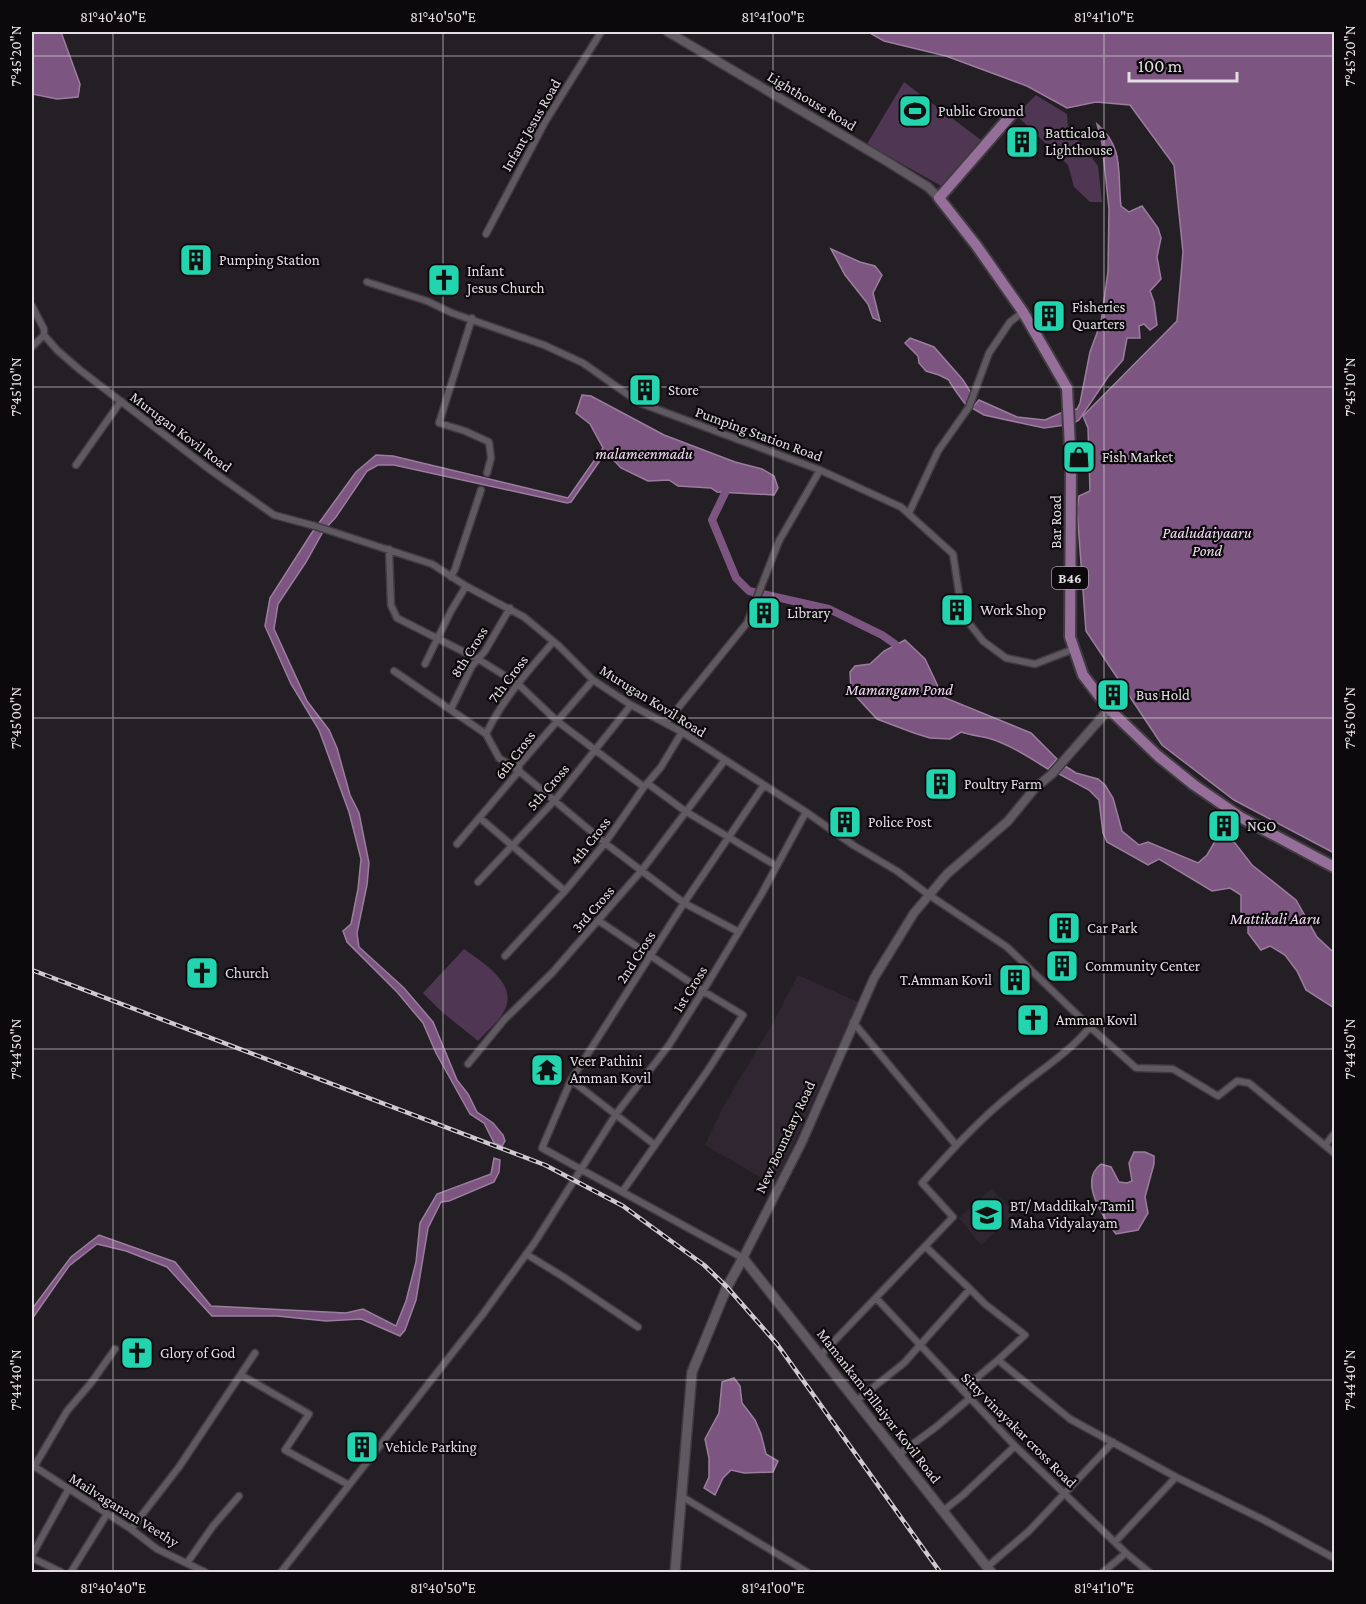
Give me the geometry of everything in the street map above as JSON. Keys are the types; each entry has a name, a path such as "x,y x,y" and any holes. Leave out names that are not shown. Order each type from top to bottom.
{"main road":[{"path":"939,198 1012,114"},
{"name":"Bar Road","path":"939,198 976,245 1023,312 1067,388 1071,468 1070,637 1083,675 1109,709 1158,756 1194,785 1242,818 1335,867"},
{"name":"Mamankam Pillaiyar Kovil Road","path":"743,1258 989,1570"},
{"name":"New Boundary Road","path":"675,1572 692,1372 727,1287 743,1258"}],"street":[{"name":"Infant Jesus Road","path":"486,234 545,122 601,32"},
{"name":"Lighthouse Road","path":"668,32 888,162 928,187 939,198"},
{"name":"Pumping Station Road","path":"366,282 428,301 544,345 583,363 640,403 820,470 901,507 953,554 961,607 969,623 983,641 1006,658 1035,664 1074,649"},
{"path":"32,306 44,329 44,336 32,347"},
{"path":"909,513 938,451 973,400 989,353 1010,322 1023,312"},
{"path":"472,318 439,423 489,442 491,458 487,473"},
{"name":"Murugan Kovil Road","path":"44,336 57,350 121,401 209,469 274,515 316,526 432,564 466,586 524,617 594,680 631,705 682,732 806,812 1007,947 1136,1068 1173,1070 1218,1096 1237,1081 1249,1083 1326,1144"},
{"path":"76,465 121,401"},
{"path":"666,723 747,623 778,541 820,470"},
{"path":"451,577 481,490"},
{"path":"389,549 391,605 397,618 478,659 518,684 557,721 645,785 728,838 776,865"},
{"path":"425,663 466,586"},
{"name":"8th Cross","path":"451,709 472,666 485,651 510,608"},
{"name":"7th Cross","path":"486,734 518,684 554,642"},
{"path":"394,671 486,734 499,758 519,771 605,843 684,903 739,932"},
{"name":"6th Cross","path":"457,844 519,771 519,765 594,680"},
{"name":"5th Cross","path":"478,882 555,800 631,705"},
{"name":"New Boundary Road","path":"743,1258 802,1142 874,978 914,913 947,874 1008,821 1035,788 1052,774 1109,709"},
{"name":"4th Cross","path":"505,956 565,891 605,843 660,767 682,732"},
{"name":"3rd Cross","path":"468,1064 504,1020 552,973 599,921 642,870 725,760"},
{"name":"2nd Cross","path":"581,1171 542,1148 571,1080 684,903 764,785"},
{"name":"1st Cross","path":"281,1572 483,1314 526,1254 616,1114 669,1045 761,895 806,812"},
{"path":"480,818 565,891"},
{"path":"599,921 703,991 743,1014 708,1070 622,1192"},
{"path":"853,1022 956,1145"},
{"path":"820,1356 953,1217 922,1183 956,1145 1009,1095 1077,1042 1090,1027"},
{"path":"571,1080 655,1145"},
{"path":"1335,1134 1326,1144 1335,1153"},
{"path":"581,1171 743,1258"},
{"path":"926,1247 985,1304 1025,1335 962,1390"},
{"path":"526,1254 638,1327"},
{"path":"856,1401 904,1363 970,1289"},
{"name":"Sitty vinayakar cross Road","path":"876,1298 1015,1446 1126,1553 1149,1572"},
{"path":"33,1466 67,1411 91,1383 115,1349"},
{"path":"130,1529 179,1467 255,1353"},
{"path":"998,1360 1070,1419 1176,1477 1335,1558"},
{"path":"241,1375 309,1413 285,1450 349,1485"},
{"path":"898,1455 936,1427 969,1398"},
{"path":"989,1570 1113,1442"},
{"path":"943,1511 1015,1446"},
{"name":"Mailvaganam Veethy","path":"33,1466 157,1548 205,1572"},
{"path":"1115,1542 1176,1477"},
{"path":"61,1572 32,1556 68,1490"},
{"path":"187,1563 213,1526 239,1496"},
{"path":"681,1496 807,1572"},
{"path":"71,1572 107,1514"},
{"path":"1102,1572 1126,1553"}],"shaded area":[{"name":"Public Ground","path":"904,82 981,140 943,187 867,144"},
{"path":"1036,95 1067,114 1068,126 1098,166 1102,202 1090,202 1074,187 1068,165 1016,115"},
{"path":"464,949 497,976 504,984 507,993 507,1003 503,1013 478,1041 442,1012 423,993"},
{"path":"798,975 858,1002 775,1186 705,1145 723,1107 773,1023"},
{"name":"BT/ Maddikaly Tamil Maha Vidyalayam","path":"991,1189 1015,1213 981,1245 959,1218"}],"water":[{"path":"32,32 61,32 80,84 78,97 57,99 32,94"},
{"name":"Paaludaiyaaru Pond","path":"868,32 1334,32 1334,853 1234,800 1162,745 1086,631 1077,509 1079,496 1090,491 1088,428 1083,416 1177,321 1183,252 1174,165 1130,105 1096,102 1067,108 1027,86 946,56 884,41"},
{"path":"1097,124 1106,133 1116,152 1121,206 1129,212 1142,206 1158,228 1161,238 1157,257 1161,279 1150,291 1157,325 1150,330 1144,324 1139,326 1140,338 1127,338 1123,360 1108,377 1079,420 1072,424 1044,428 984,415 972,408 979,400 1017,417 1045,420 1077,409 1080,403 1090,352 1101,322 1108,271 1109,209 1102,143"},
{"path":"831,249 875,266 882,275 873,293 880,321 873,318 868,304 845,275"},
{"path":"910,338 934,347 963,380 971,393 971,399 966,405 949,380 926,371 919,363 918,356 905,343"},
{"name":"malameenmadu","path":"582,395 591,396 664,435 735,462 762,469 774,476 778,488 774,495 717,492 711,488 678,486 669,480 648,481 621,468 606,452 571,502 567,503 394,465 378,465 367,471 336,517 324,530 278,604 274,629 307,701 329,730 337,748 350,795 359,813 369,863 357,933 359,947 404,988 433,1022 457,1080 468,1094 477,1112 493,1123 503,1135 505,1141 502,1146 494,1143 484,1123 470,1114 436,1053 423,1023 397,992 347,942 343,931 351,924 361,859 349,812 319,730 291,684 265,626 270,598 311,534 356,472 376,455 393,456 568,498 603,448 590,424 576,413"},
{"name":"Mamangam Pond","path":"905,640 925,659 943,697 1031,733 1057,759 1048,769 988,738 961,732 950,739 930,738 877,719 851,691 850,672 855,666 870,664 884,651"},
{"name":"Mattikali Aaru","path":"1065,766 1076,773 1098,779 1105,785 1113,798 1122,831 1139,845 1148,842 1198,863 1207,855 1217,838 1224,838 1235,843 1252,865 1296,900 1317,937 1334,951 1334,1008 1306,990 1297,971 1285,955 1270,946 1261,950 1248,933 1248,921 1241,912 1241,895 1230,888 1212,891 1159,859 1148,865 1107,842 1103,833 1099,800 1089,790 1059,774"},
{"path":"1134,1152 1145,1152 1154,1156 1145,1197 1148,1213 1138,1230 1116,1234 1099,1209 1092,1189 1092,1180 1101,1164 1111,1167 1119,1182 1132,1181 1129,1163"},
{"path":"494,1158 500,1160 499,1172 494,1182 449,1201 441,1202 428,1228 416,1300 405,1330 400,1336 361,1319 326,1321 277,1316 212,1316 167,1267 126,1251 97,1244 69,1266 32,1319 32,1309 71,1257 99,1235 175,1262 211,1306 346,1313 363,1309 396,1326 406,1301 416,1262 420,1223 437,1194 491,1174"},
{"path":"734,1378 740,1386 742,1403 755,1420 761,1434 766,1454 778,1461 773,1472 744,1473 731,1470 723,1478 715,1495 704,1488 709,1477 709,1458 705,1439 719,1413 722,1382"}],"waterway":[{"path":"725,493 712,520 736,578 749,591 829,609 882,635 895,644"}],"railway":[{"path":"32,970 545,1165 623,1206 704,1265 727,1287 777,1344 940,1572"}],"place":[{"name":"Public Ground","path":"915,111"},
{"name":"Batticaloa Lighthouse","path":"1022,142"},
{"name":"Pumping Station","path":"196,260"},
{"name":"Infant Jesus Church","path":"444,280"},
{"name":"Fisheries Quarters","path":"1049,316"},
{"name":"Store","path":"645,390"},
{"name":"Fish Market","path":"1079,457"},
{"name":"Work Shop","path":"957,610"},
{"name":"Library","path":"764,613"},
{"name":"Bus Hold","path":"1113,695"},
{"name":"Poultry Farm","path":"941,784"},
{"name":"Police Post","path":"845,822"},
{"name":"NGO","path":"1224,826"},
{"name":"Car Park","path":"1064,928"},
{"name":"Community Center","path":"1062,966"},
{"name":"Church","path":"202,973"},
{"name":"T.Amman Kovil","path":"1015,980"},
{"name":"Amman Kovil","path":"1033,1020"},
{"name":"Veer Pathini Amman Kovil","path":"547,1070"},
{"name":"BT/ Maddikaly Tamil Maha Vidyalayam","path":"987,1215"},
{"name":"Glory of God","path":"137,1353"},
{"name":"Vehicle Parking","path":"362,1447"}]}
